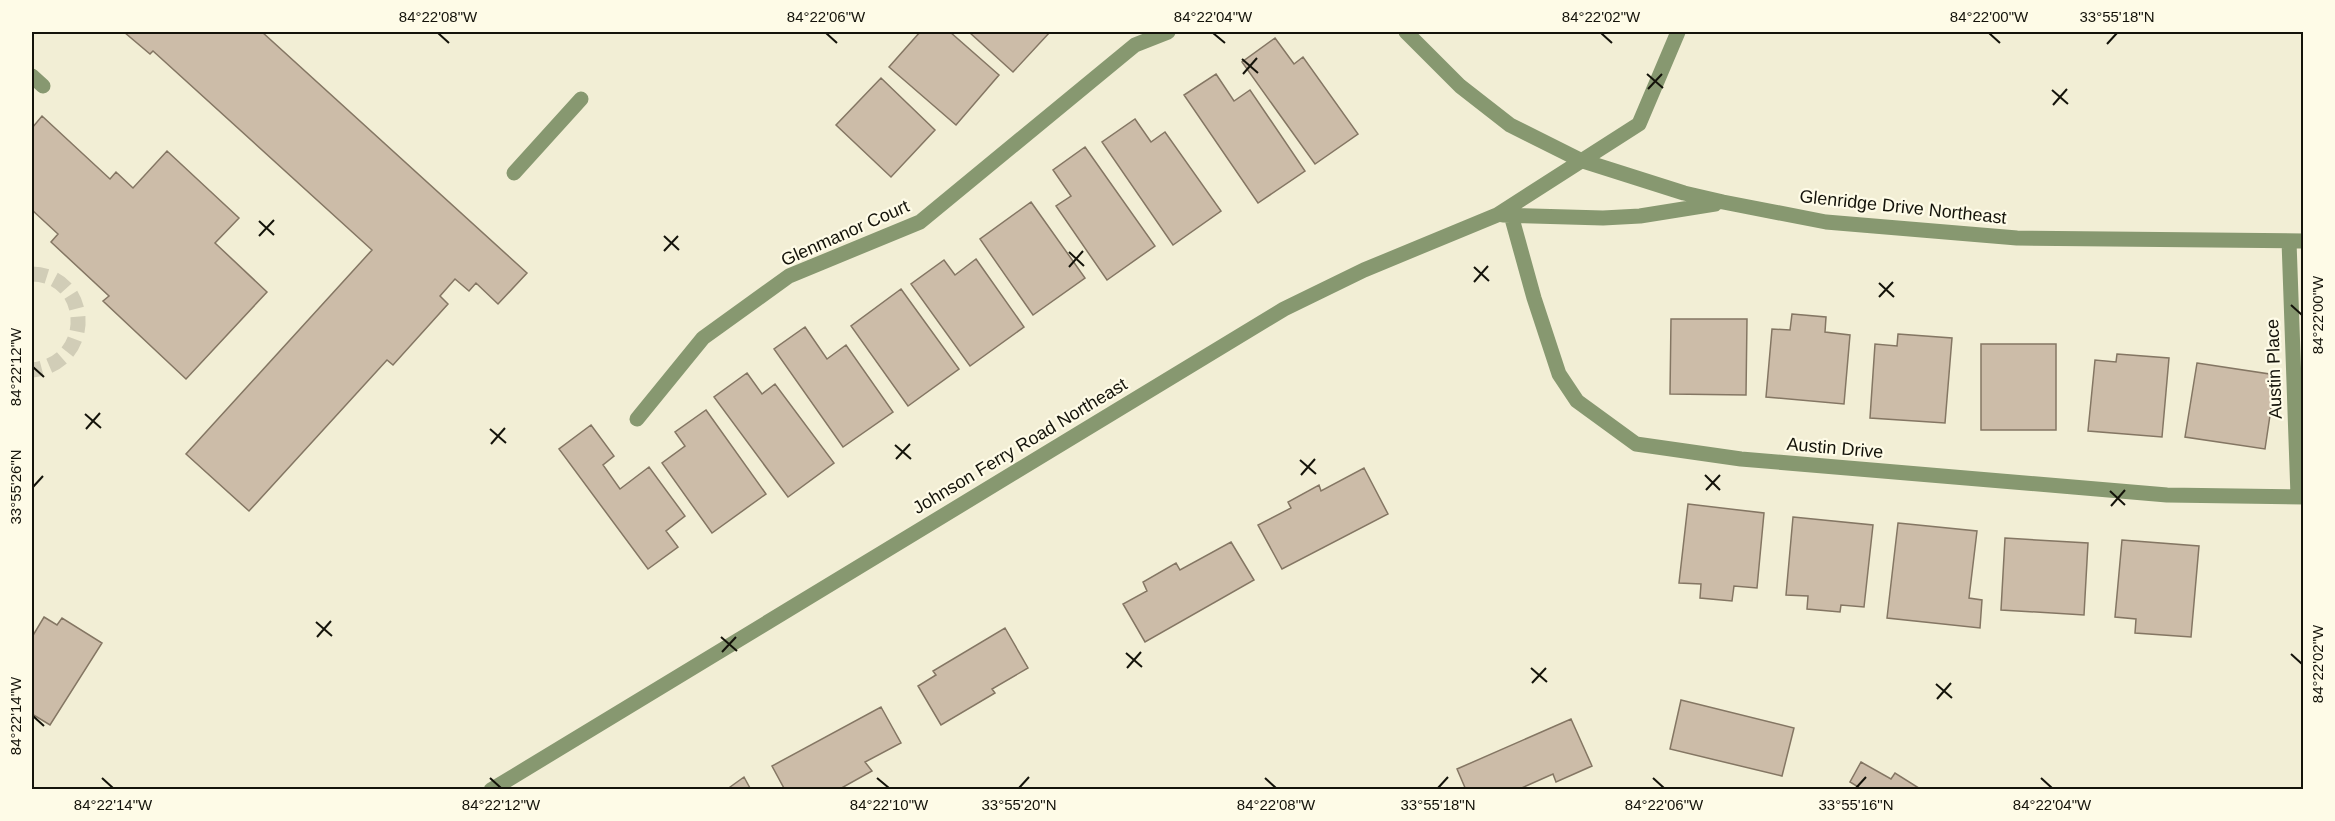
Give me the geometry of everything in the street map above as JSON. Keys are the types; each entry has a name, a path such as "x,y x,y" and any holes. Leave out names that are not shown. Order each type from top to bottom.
{"street":[{"name":"Glenmanor Court","path":"637,419 703,338 789,276 920,222 1135,45 1168,32"},
{"name":"Glenridge Drive Northeast","path":"1406,32 1460,86 1510,125 1580,160 1684,193 1826,222 2017,238 2296,241"},
{"name":"Johnson Ferry Road Northeast","path":"491,789 1284,309 1364,270 1504,215 1580,160 1639,124 1678,32"},
{"path":"514,173 581,99"},
{"path":"1504,215 1603,218 1640,216 1723,202"},
{"name":"Austin Drive","path":"1504,215 1559,374 1576,402 1636,444 1741,459 2155,494 2301,496"},
{"name":"Austin Place","path":"2296,241 2301,496"}],"building":[{"path":"124,32 262,32 527,273 498,304 476,283 469,291 455,279 440,296 448,304 393,365 387,360 249,511 186,454 372,250 153,51 150,54"},
{"path":"920,32 950,32 999,75 956,125 889,67"},
{"path":"969,32 1050,32 1013,72"},
{"path":"1275,38 1294,64 1303,57 1358,134 1315,164 1242,62"},
{"path":"1216,74 1234,101 1250,90 1305,171 1258,203 1184,95"},
{"path":"881,78 935,130 891,177 836,125"},
{"path":"42,116 110,179 116,172 133,188 167,151 239,218 215,243 267,292 186,379 103,301 109,296 51,242 58,234 32,210 32,128"},
{"path":"1135,119 1151,142 1165,132 1221,211 1173,245 1102,142"},
{"path":"1085,147 1155,246 1107,280 1056,206 1071,196 1053,170"},
{"path":"1031,202 1085,278 1033,315 980,239"},
{"path":"976,259 1024,327 970,366 911,284 944,260 955,275"},
{"path":"901,289 959,369 908,406 851,326"},
{"path":"1792,314 1826,317 1825,332 1850,335 1844,404 1766,397 1772,329 1790,330"},
{"path":"1671,319 1747,319 1746,395 1670,394"},
{"path":"805,327 827,359 846,345 893,412 843,447 774,349"},
{"path":"1898,334 1952,338 1945,423 1870,418 1875,344 1897,346"},
{"path":"1981,344 2056,344 2056,430 1981,430"},
{"path":"2117,354 2169,358 2162,437 2088,431 2095,360 2116,362"},
{"path":"2197,363 2276,375 2265,449 2185,437"},
{"path":"747,373 762,394 775,384 834,463 788,497 714,397"},
{"path":"706,410 766,494 712,533 662,463 685,446 675,432"},
{"path":"591,425 614,456 603,465 620,489 649,467 685,516 666,531 678,547 648,569 559,449"},
{"path":"1364,468 1388,514 1282,569 1258,525 1291,508 1288,502 1319,485 1321,491"},
{"path":"1688,504 1764,513 1757,588 1734,586 1732,601 1700,598 1701,584 1679,583"},
{"path":"1793,517 1873,525 1864,607 1841,605 1840,612 1807,609 1808,596 1786,595"},
{"path":"1898,523 1977,531 1969,598 1982,600 1980,628 1887,618"},
{"path":"2005,538 2088,543 2084,615 2001,610"},
{"path":"2122,540 2199,546 2191,637 2135,633 2136,619 2115,617"},
{"path":"1231,542 1254,580 1145,642 1123,604 1147,591 1143,582 1176,563 1180,570"},
{"path":"44,617 57,625 62,618 102,643 50,725 32,714 32,637"},
{"path":"1005,628 1028,668 992,689 995,693 941,725 918,686 936,675 933,671"},
{"path":"1681,700 1794,728 1782,776 1670,749"},
{"path":"881,707 901,743 865,762 872,771 838,790 785,790 772,766"},
{"path":"1571,719 1592,766 1556,782 1553,774 1517,790 1466,790 1457,769"},
{"path":"1861,762 1891,779 1895,773 1922,790 1863,790 1850,782"},
{"path":"744,777 751,790 726,790"}],"tunnel":[{"path":"32,274 52,278 66,289 75,303 78,320 76,337 67,353 53,364 32,370"}]}
